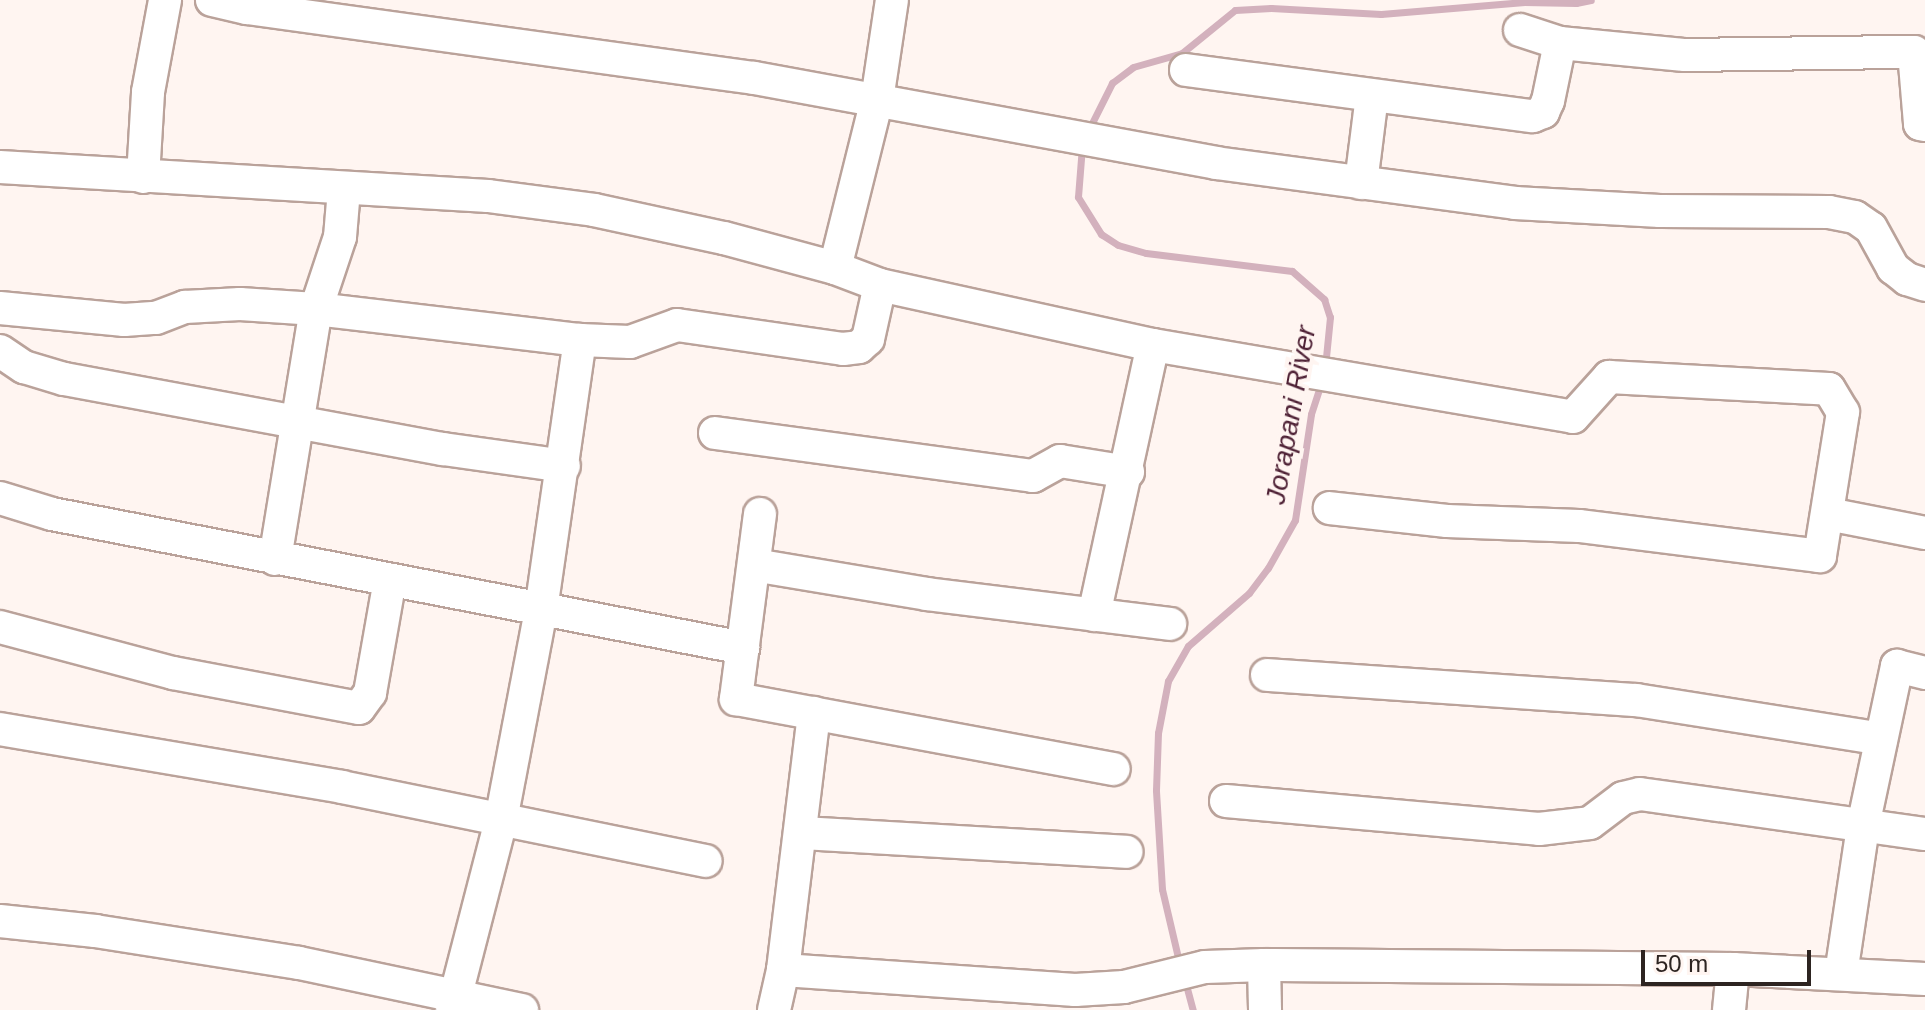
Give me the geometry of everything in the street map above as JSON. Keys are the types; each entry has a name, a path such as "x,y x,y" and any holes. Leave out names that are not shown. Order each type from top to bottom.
{"street":[{"path":"143,177 148,92 165,0"},
{"path":"212,0 247,8 637,59 1124,147 1361,183 1515,203 1660,211 1829,212 1855,217 1871,228 1893,268 1907,279 1925,285"},
{"path":"835,268 877,100 892,0"},
{"path":"1520,30 1560,43 1685,55 1914,52 1920,124 1925,125"},
{"path":"1186,70 1533,116 1543,112 1548,101 1560,43"},
{"path":"1361,183 1372,96"},
{"path":"0,167 488,196 594,210 835,268 880,285 1153,345 1573,417 1609,377 1829,389 1843,412 1820,556 1579,526 1447,521 1330,508"},
{"path":"275,559 316,309 335,260 344,189"},
{"path":"0,308 124,320 156,318 185,307 211,303 316,309 580,340 630,342 677,325 843,349 859,347 874,326 880,285"},
{"path":"453,1002 501,820 541,610 580,340"},
{"path":"1094,615 1128,472 1153,345"},
{"path":"0,351 24,367 64,379 443,449 564,466"},
{"path":"715,433 1033,476 1060,461 1128,472"},
{"path":"0,498 52,514 743,648"},
{"path":"760,514 736,699 1114,769"},
{"path":"1828,514 1925,533"},
{"path":"754,565 927,594 1170,624"},
{"path":"0,627 173,673 359,708 370,693 390,580"},
{"path":"1841,974 1863,826 1897,666 1925,673"},
{"path":"1267,675 1636,700 1881,739"},
{"path":"774,1010 783,970 814,713"},
{"path":"0,729 342,787 706,861"},
{"path":"1226,801 1539,829 1590,823 1623,798 1640,794 1925,834"},
{"path":"801,833 1126,852"},
{"path":"0,921 95,931 299,963 453,1002 522,1010"},
{"path":"783,970 1075,990 1124,987 1205,967 1264,965 1733,969 1925,979"},
{"path":"1264,965 1265,1010"},
{"path":"1729,1010 1733,969"}],"waterway":[{"name":"Jorapani River","path":"1088,131 1112,83 1133,67 1182,53 1235,10 1271,8 1381,14 1524,2 1576,3 1591,0"},
{"name":"Jorapani River","path":"1082,146 1078,197 1101,234 1118,245 1146,253 1292,271 1324,299 1330,317 1325,367"},
{"name":"Jorapani River","path":"1180,966 1162,889 1156,790 1158,733 1168,681 1188,646 1249,593 1268,568 1295,520 1311,414 1321,383"},
{"name":"Jorapani River","path":"1185,981 1193,1010"}]}
